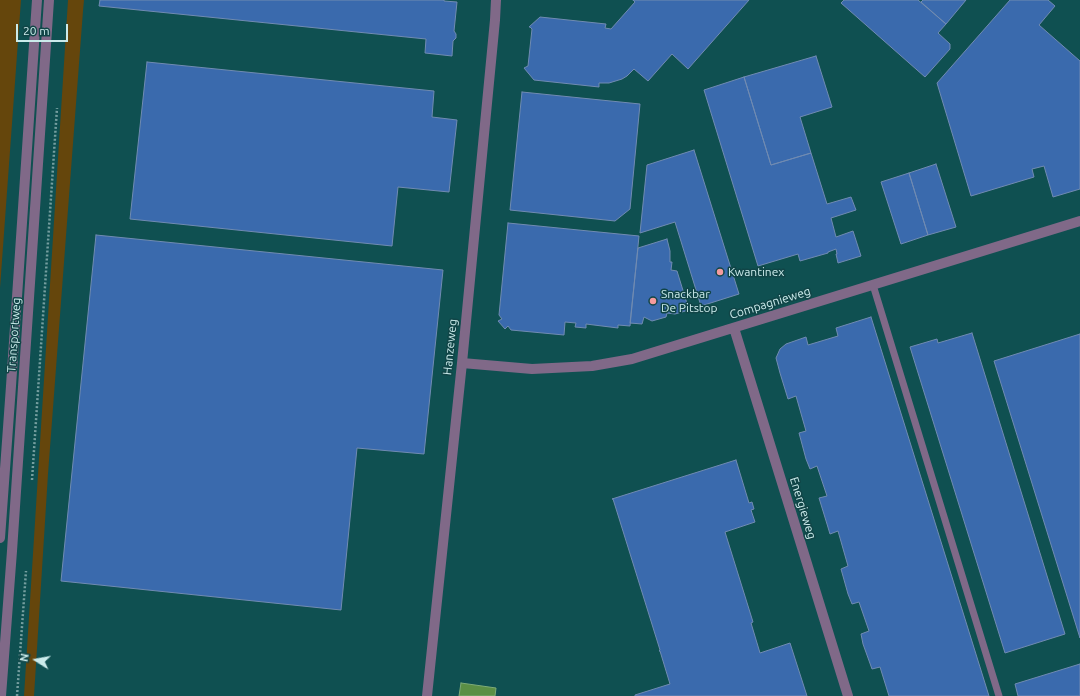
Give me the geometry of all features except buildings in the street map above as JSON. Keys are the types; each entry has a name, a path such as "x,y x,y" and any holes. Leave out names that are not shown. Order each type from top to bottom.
{"street":[{"name":"Transportweg","path":"0,538 37,0"},
{"name":"Transportweg","path":"1,696 49,0"},
{"name":"Hanzeweg","path":"427,696 462,363 495,28 496,0"},
{"name":"Compagnieweg","path":"462,363 532,369 592,366 632,359 1080,221"},
{"name":"Energieweg","path":"734,328 848,696"}],"lane":[{"path":"873,285 999,696"}],"path":[{"path":"32,482 58,103"},
{"path":"17,696 26,569"}],"shaded area":[{"path":"0,0 1080,0 1080,696 0,696"},
{"path":"0,0 21,0 0,288"},
{"path":"68,0 84,0 48,474 34,696 24,696"},
{"path":"461,683 496,688 495,696 459,696"}],"place":[{"name":"Kwantinex","path":"720,272"},
{"name":"Snackbar De Pitstop","path":"653,301"}]}
